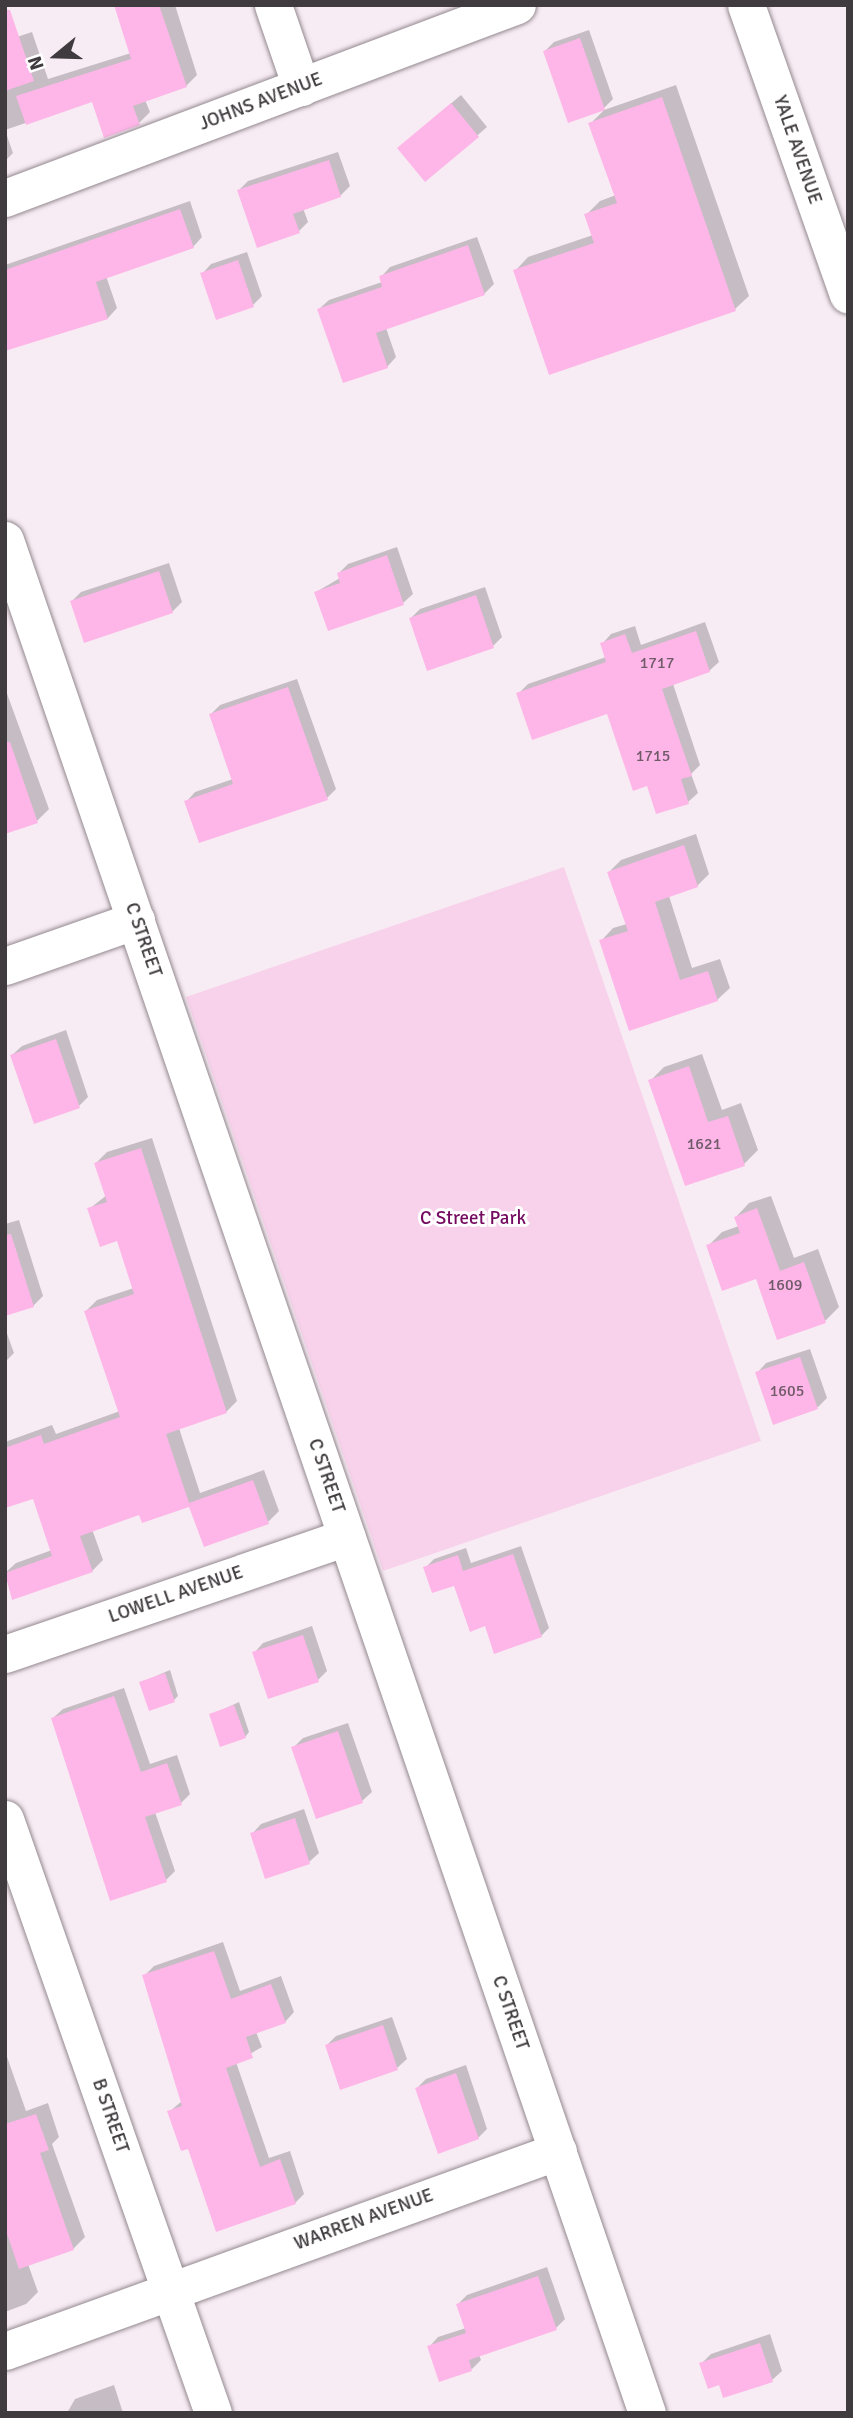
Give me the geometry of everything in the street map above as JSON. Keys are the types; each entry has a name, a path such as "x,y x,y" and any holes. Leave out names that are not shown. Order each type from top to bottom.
{"street":[{"path":"273,5 301,87"},
{"name":"JOHNS AVENUE","path":"5,198 517,5"},
{"name":"YALE AVENUE","path":"746,5 848,295"},
{"name":"C STREET","path":"5,540 647,2413"},
{"path":"5,966 136,920"},
{"name":"LOWELL AVENUE","path":"5,1654 347,1537"},
{"name":"B STREET","path":"5,1819 213,2413"},
{"name":"WARREN AVENUE","path":"5,2351 172,2292 367,2217 558,2151"}],"green space":[{"name":"C Street Park","path":"564,867 761,1441 383,1571 186,997"}],"building":[{"path":"114,5 159,5 187,87 133,106 140,125 104,138 92,102 26,125 16,96 131,59"},
{"path":"5,10 10,10 34,81 5,91"},
{"path":"580,38 605,110 568,123 543,51"},
{"path":"662,97 736,311 549,375 513,270 594,243 584,214 617,203 588,123"},
{"path":"451,103 479,137 425,182 397,148"},
{"path":"329,160 341,197 293,214 300,233 257,248 237,190"},
{"path":"180,209 194,248 96,282 108,319 5,351 5,270"},
{"path":"468,245 485,295 376,333 388,368 343,383 317,309 382,287 379,276"},
{"path":"238,260 254,307 216,320 200,273"},
{"path":"387,555 404,605 328,631 314,592 340,583 337,573"},
{"path":"159,571 173,613 84,643 70,601"},
{"path":"476,595 494,648 427,671 409,618"},
{"path":"696,631 710,672 662,689 692,776 681,779 689,804 656,814 647,786 633,791 607,714 532,740 516,693 606,662 600,643 625,634 632,653"},
{"path":"288,687 328,800 199,843 184,801 233,784 209,714"},
{"path":"5,742 10,742 38,823 5,834"},
{"path":"684,845 698,887 655,902 680,980 708,971 718,1001 629,1031 599,940 628,931 607,872"},
{"path":"56,1039 80,1108 34,1124 10,1055"},
{"path":"689,1066 708,1122 728,1116 745,1166 685,1186 648,1080"},
{"path":"141,1148 227,1413 166,1434 189,1503 253,1480 269,1524 204,1547 189,1507 142,1523 139,1515 80,1536 93,1572 12,1600 5,1573 52,1556 33,1499 5,1508 5,1448 41,1435 44,1444 120,1417 84,1311 134,1294 117,1241 100,1247 87,1208 107,1202 94,1163"},
{"path":"757,1208 780,1271 804,1262 826,1323 777,1340 756,1279 722,1291 706,1245 740,1233 734,1217"},
{"path":"11,1234 34,1307 5,1316 5,1235"},
{"path":"800,1357 818,1409 773,1425 755,1372"},
{"path":"513,1554 542,1637 494,1654 485,1626 470,1632 454,1586 432,1593 423,1567 458,1555 463,1571"},
{"path":"303,1635 319,1682 268,1699 252,1652"},
{"path":"165,1673 175,1702 149,1711 139,1682"},
{"path":"114,1696 141,1772 167,1763 182,1805 145,1817 167,1882 110,1901 51,1718"},
{"path":"234,1705 246,1738 220,1747 209,1714"},
{"path":"338,1731 363,1803 316,1819 291,1747"},
{"path":"295,1818 310,1864 265,1879 250,1833"},
{"path":"214,1951 231,1999 271,1984 286,2023 246,2037 253,2058 226,2068 260,2167 280,2159 296,2204 216,2232 188,2149 181,2151 167,2111 182,2106 142,1975"},
{"path":"383,2025 398,2070 340,2090 325,2045"},
{"path":"456,2073 479,2139 438,2154 415,2088"},
{"path":"36,2114 49,2150 40,2153 74,2250 19,2269 5,2228 5,2124"},
{"path":"538,2276 557,2330 469,2360 472,2371 439,2382 427,2346 466,2333 456,2304"},
{"path":"760,2343 773,2382 723,2398 719,2385 708,2389 699,2363"}]}
